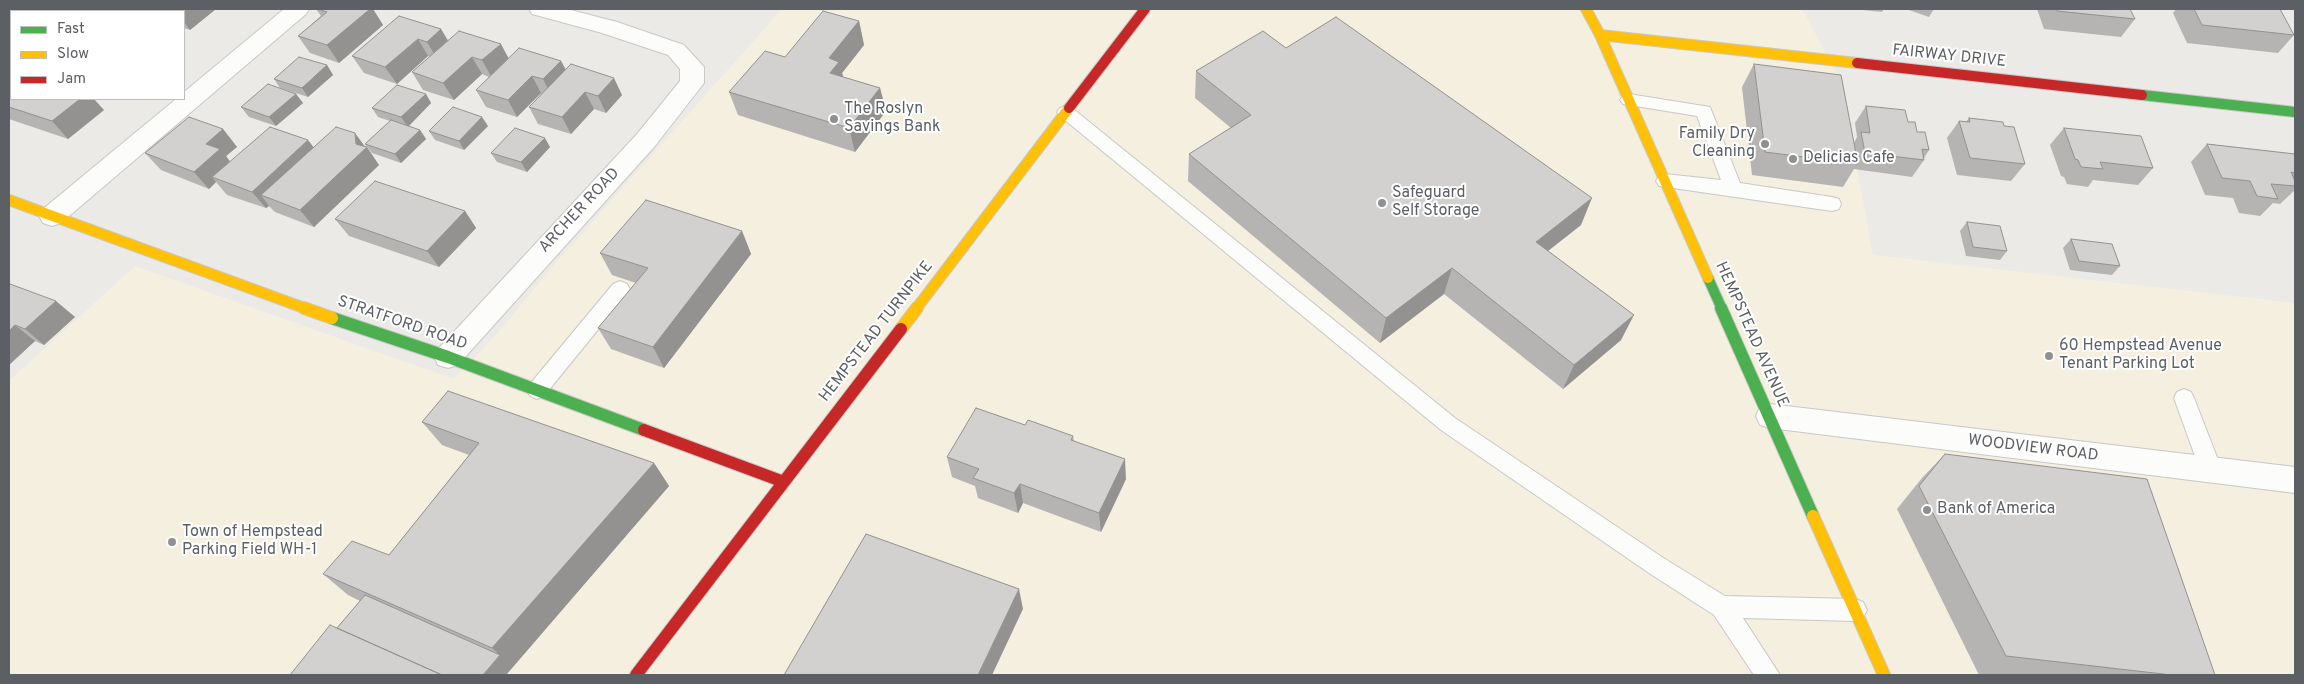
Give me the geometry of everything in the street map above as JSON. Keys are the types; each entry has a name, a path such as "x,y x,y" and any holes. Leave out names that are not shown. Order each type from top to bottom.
{"main road":[{"name":"HEMPSTEAD TURNPIKE","path":"636,675 1145,9"},
{"name":"HEMPSTEAD AVENUE","path":"1586,9 1600,35 1884,675"},
{"name":"FAIRWAY DRIVE","path":"1600,35 2295,112"},
{"name":"STRATFORD ROAD","path":"9,200 316,312 448,357 784,482"}],"street":[{"path":"52,216 298,9"},
{"name":"ARCHER ROAD","path":"448,357 646,140 692,83 692,67 676,50 609,28 540,9"},
{"name":"WOODVIEW ROAD","path":"1770,416 2295,480"}],"lane":[{"path":"1629,100 1704,111 1733,189"},
{"path":"1066,112 1448,424 1649,561 1722,607 1768,675"},
{"path":"1665,181 1832,204"},
{"path":"537,390 620,289"},
{"path":"2184,398 2211,470"},
{"path":"1722,607 1855,610"}],"shaded area":[{"path":"782,9 1802,9 1841,81 1873,255 2295,303 2295,675 9,675 9,381 135,266 454,379 495,336 560,258"}],"building":[{"path":"74,9 108,9 106,10 72,10"},
{"path":"317,9 370,9 327,45 298,36 327,12"},
{"path":"2056,9 2130,9 2135,19 2057,11"},
{"path":"2194,9 2280,9 2294,35 2202,25"},
{"path":"823,11 859,21 829,58 839,62 830,73 880,88 849,128 729,92 765,51 785,57"},
{"path":"399,16 441,29 427,42 418,39 385,67 352,56"},
{"name":"Safeguard Self Storage","path":"1336,17 1592,198 1536,242 1634,315 1574,365 1452,268 1386,318 1189,154 1251,115 1196,71 1263,31 1286,48"},
{"path":"459,31 501,44 482,60 472,57 443,83 412,72"},
{"path":"519,48 561,61 543,79 532,76 508,100 476,90"},
{"path":"299,57 327,65 302,88 274,79"},
{"path":"571,64 614,78 598,96 585,92 562,117 529,107"},
{"path":"1754,64 1841,75 1858,164 1765,152"},
{"path":"9,78 10,100 79,100 52,121 9,107"},
{"path":"268,84 296,94 269,117 241,107"},
{"path":"397,85 426,94 401,117 372,108"},
{"path":"1866,106 1905,110 1908,122 1915,122 1917,132 1925,132 1929,150 1922,149 1924,160 1865,153 1861,132 1870,133"},
{"path":"453,107 482,117 459,141 429,131"},
{"path":"189,117 223,129 206,144 220,149 194,172 145,153"},
{"path":"1969,118 2003,122 2004,126 2014,127 2025,164 1970,158 1959,121 1970,122"},
{"path":"391,120 420,130 395,154 365,144"},
{"path":"270,127 308,140 252,192 212,177"},
{"path":"336,127 355,133 356,144 367,147 300,210 261,195"},
{"path":"515,128 545,138 521,162 491,153"},
{"path":"2064,128 2141,136 2153,168 2100,162 2103,169 2081,167 2078,160 2075,159"},
{"path":"2207,144 2295,154 2295,173 2291,172 2295,186 2271,184 2278,199 2257,196 2250,181 2222,178"},
{"path":"375,181 465,211 427,251 335,219"},
{"path":"646,200 742,231 653,347 598,328 648,268 600,253"},
{"path":"1967,222 2000,226 2007,251 1973,247"},
{"path":"2071,239 2112,244 2120,266 2079,261"},
{"path":"10,284 56,301 25,329 15,325 9,331"},
{"path":"448,391 654,463 492,648 323,574 352,541 389,555 479,443 422,422"},
{"path":"976,408 1025,425 1028,420 1073,436 1071,440 1125,459 1099,513 1020,484 1014,493 973,478 979,469 947,457"},
{"path":"1945,454 2147,479 2215,675 2172,675 2006,656 1919,486"},
{"path":"866,534 1019,589 978,675 784,675"},
{"path":"365,595 500,655 483,675 442,675 337,628"},
{"path":"330,625 442,675 290,675"}],"traffic: fast":[{"path":"2142,95 2295,112"},
{"path":"1708,278 1813,516"},
{"path":"332,318 448,357 644,430"}],"traffic: slow":[{"path":"1586,9 1600,35 1708,278"},
{"path":"1600,35 1857,63"},
{"path":"901,329 1069,108"},
{"path":"9,200 332,318"},
{"path":"1813,516 1884,675"}],"traffic: jam":[{"path":"1069,108 1145,9"},
{"path":"1857,63 2142,95"},
{"path":"636,675 901,329"},
{"path":"644,430 784,482"}],"place":[{"name":"The Roslyn Savings Bank","path":"834,119"},
{"name":"Family Dry Cleaning","path":"1765,144"},
{"name":"Delicias Cafe","path":"1793,159"},
{"name":"Safeguard Self Storage","path":"1382,203"},
{"name":"60 Hempstead Avenue Tenant Parking Lot","path":"2049,356"},
{"name":"Bank of America","path":"1927,510"},
{"name":"Town of Hempstead Parking Field WH-1","path":"172,542"}]}
